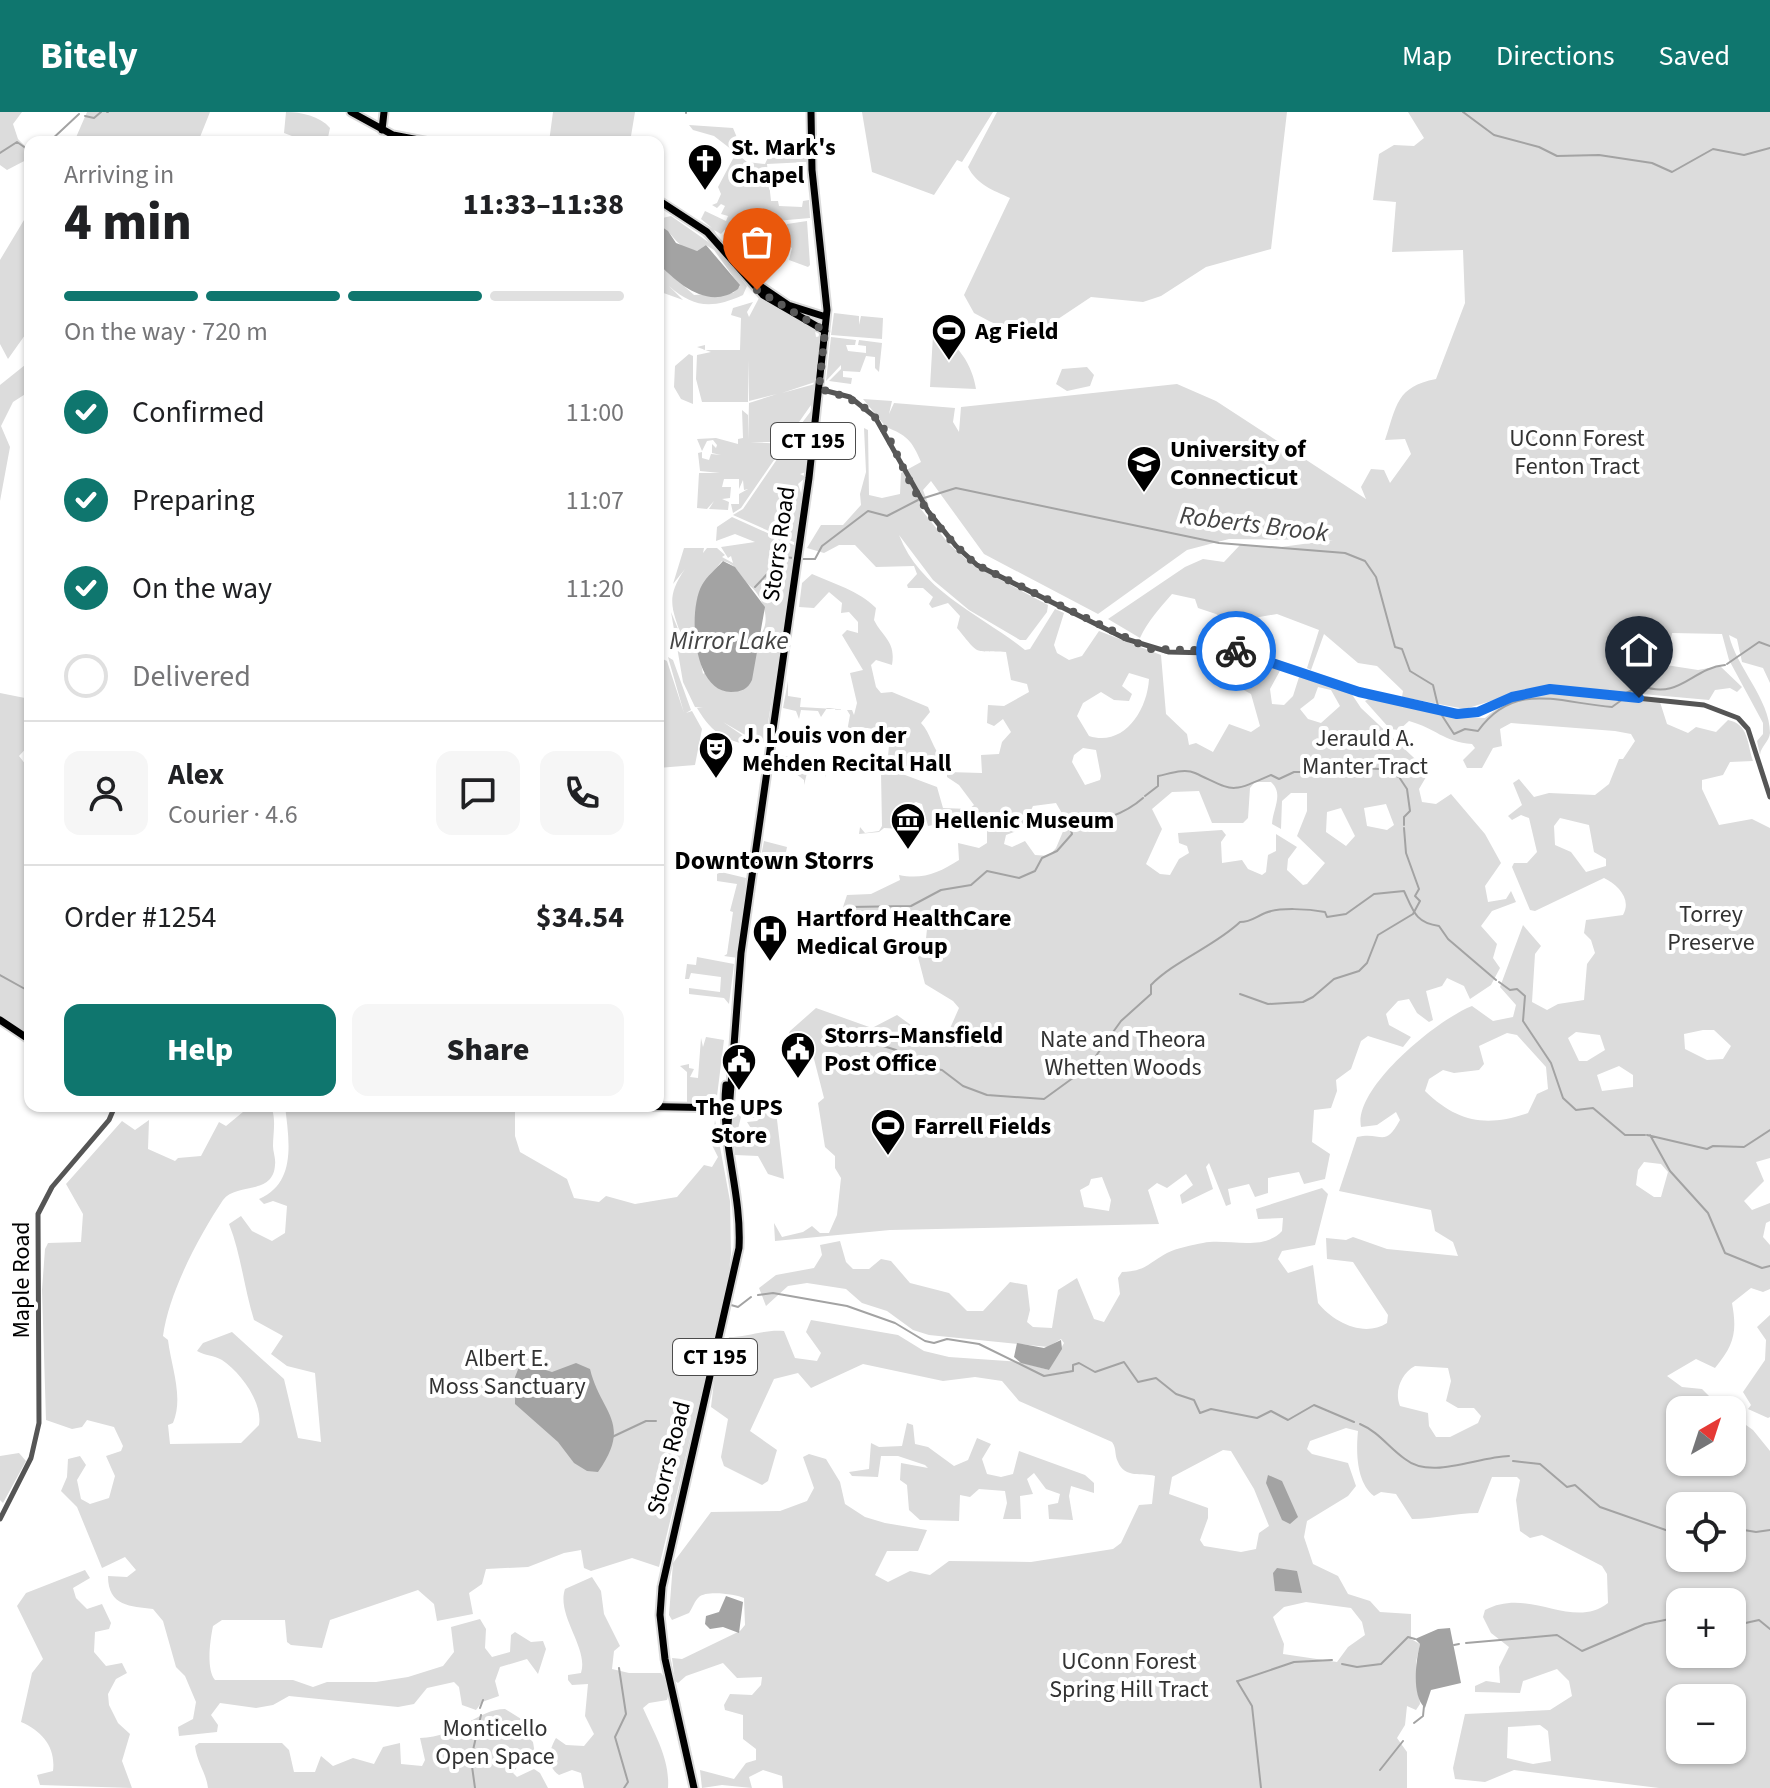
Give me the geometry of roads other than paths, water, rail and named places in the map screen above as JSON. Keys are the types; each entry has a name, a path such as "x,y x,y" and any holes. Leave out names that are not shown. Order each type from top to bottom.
{"main road":[{"path":"351,112 402,136"},
{"path":"384,112 386,131"},
{"name":"Storrs Road","path":"694,1788 665,1659 661,1597 670,1541 739,1248 739,1215 727,1138 726,1108 826,317 811,112"},
{"path":"664,204 696,223 760,287 778,299 826,317"},
{"path":"728,253 763,295 825,331"},
{"path":"0,1020 24,1036"},
{"path":"664,1107 726,1108"}],"street":[{"path":"819,389 850,397 886,431 916,492 966,556 977,565 1126,639 1169,652 1252,654 1359,692 1457,714 1478,712 1512,697 1550,689 1704,705 1738,718 1748,729 1770,797"},
{"name":"Maple Road","path":"0,1519 23,1477 37,1435 38,1214 47,1195 112,1112"}],"water":[{"path":"664,228 676,243 697,251 706,245 740,285 727,295 705,296 675,279 664,269"},
{"name":"Mirror Lake","path":"723,561 735,567 765,607 752,680 746,688 735,692 718,688 708,679 701,664 695,629 695,612 702,585"},
{"path":"1061,1340 1062,1349 1049,1370 1021,1363 1014,1357 1017,1343 1044,1348"},
{"path":"521,1362 552,1372 576,1363 590,1369 614,1429 608,1455 598,1472 587,1471 574,1463 558,1442 515,1404 515,1377"},
{"path":"1268,1475 1282,1481 1298,1517 1290,1524 1282,1520 1266,1483"},
{"path":"1277,1568 1297,1571 1302,1593 1275,1591 1273,1573"},
{"path":"726,1596 743,1602 739,1633 723,1627 710,1629 705,1624 706,1616 719,1612"},
{"path":"1450,1628 1461,1683 1431,1690 1425,1708 1416,1687 1420,1644 1415,1639 1438,1629"}],"waterway":[{"path":"85,116 94,118 101,112"},
{"path":"1463,112 1494,135 1539,147 1557,156 1599,155 1652,163 1672,172 1713,149 1744,155 1770,148"},
{"path":"55,136 79,114"},
{"path":"0,153 17,142 24,147"},
{"name":"Roberts Brook","path":"924,498 956,488 1219,543 1345,553 1365,561 1376,577 1395,647 1402,649 1410,671 1433,685 1438,706"},
{"path":"799,559 815,559 822,546 868,511 887,516 918,500"},
{"path":"755,587 771,570 777,556 793,558"},
{"path":"1727,664 1759,642 1770,646"},
{"path":"1626,693 1642,686 1666,689 1725,665"},
{"path":"1441,714 1454,734 1465,729 1478,731 1492,715 1507,705 1523,700 1556,699 1612,707 1623,699"},
{"path":"1145,796 1158,786 1158,776 1181,771 1195,773 1232,788 1271,775 1279,779 1294,772 1324,772 1334,767 1380,769 1399,777 1407,789 1410,811 1404,817 1404,825"},
{"path":"849,907 911,906 941,890 971,885 987,871 1019,878 1035,871 1042,858 1057,851 1072,834 1070,826 1075,821 1111,817 1143,798"},
{"path":"1240,994 1268,1004 1303,1002 1334,979 1359,971 1367,963 1378,935 1413,914 1420,901 1415,896 1419,889 1406,853 1404,828"},
{"path":"839,1032 896,1050 927,1068 942,1070 963,1086 987,1095 1044,1099 1088,1067 1121,1021 1151,994 1151,985 1160,976 1240,922 1286,909 1325,912 1327,917 1346,914 1374,894 1404,891 1420,919 1439,926 1448,939 1496,980"},
{"path":"0,975 24,988"},
{"path":"1499,982 1525,996 1523,1021 1551,1063 1563,1098 1576,1110 1593,1108 1625,1135 1645,1135"},
{"path":"1647,1135 1707,1149 1713,1146 1744,1147 1770,1130"},
{"path":"1650,1135 1670,1171 1708,1213 1725,1253 1762,1268 1770,1266"},
{"path":"758,1295 773,1293 847,1306 895,1323 925,1341 934,1343 947,1339 979,1344 1044,1376 1073,1371 1073,1365 1079,1363 1095,1372 1124,1362 1138,1382 1156,1378 1176,1394 1194,1400 1200,1413 1211,1409 1257,1418 1271,1411 1288,1420 1314,1405 1354,1422"},
{"path":"731,1305 738,1307 751,1297"},
{"path":"612,1437 646,1421 656,1421"},
{"path":"1360,1424 1373,1431 1405,1459 1428,1468 1509,1456"},
{"path":"1513,1461 1540,1464 1567,1487 1575,1485 1600,1507 1666,1530"},
{"path":"1746,1530 1770,1530"},
{"path":"1466,1643 1557,1635 1582,1651 1645,1624 1666,1620"},
{"path":"1746,1623 1759,1620 1770,1629"},
{"path":"1342,1664 1357,1667 1381,1664 1408,1637 1415,1639"},
{"path":"1454,1645 1459,1644"},
{"path":"1238,1681 1294,1662 1332,1660"},
{"path":"619,1668 626,1714 615,1737 628,1782 624,1788"},
{"path":"1237,1681 1252,1706 1261,1788"},
{"path":"480,1708 483,1700"},
{"path":"1414,1723 1423,1716 1424,1706"},
{"path":"475,1788 471,1759 481,1715"},
{"path":"1380,1770 1403,1741"}],"place":[{"name":"St. Mark's Chapel","path":"705,192"},
{"name":"Ag Field","path":"949,362"},
{"name":"University of Connecticut","path":"1144,494"},
{"name":"J. Louis von der Mehden Recital Hall","path":"716,780"},
{"name":"Hellenic Museum","path":"908,851"},
{"name":"Hartford HealthCare Medical Group","path":"770,963"},
{"name":"Storrs–Mansfield Post Office","path":"798,1080"},
{"name":"The UPS Store","path":"739,1092"},
{"name":"Farrell Fields","path":"888,1157"}],"district":[{"name":"Downtown Storrs","path":"774,860"}],"park label":[{"name":"UConn Forest Fenton Tract","path":"1577,452"},
{"name":"Jerauld A. Manter Tract","path":"1365,752"},
{"name":"Torrey Preserve","path":"1711,928"},
{"name":"Nate and Theora Whetten Woods","path":"1123,1053"},
{"name":"Albert E. Moss Sanctuary","path":"507,1372"},
{"name":"UConn Forest Spring Hill Tract","path":"1129,1675"},
{"name":"Monticello Open Space","path":"495,1742"}]}
